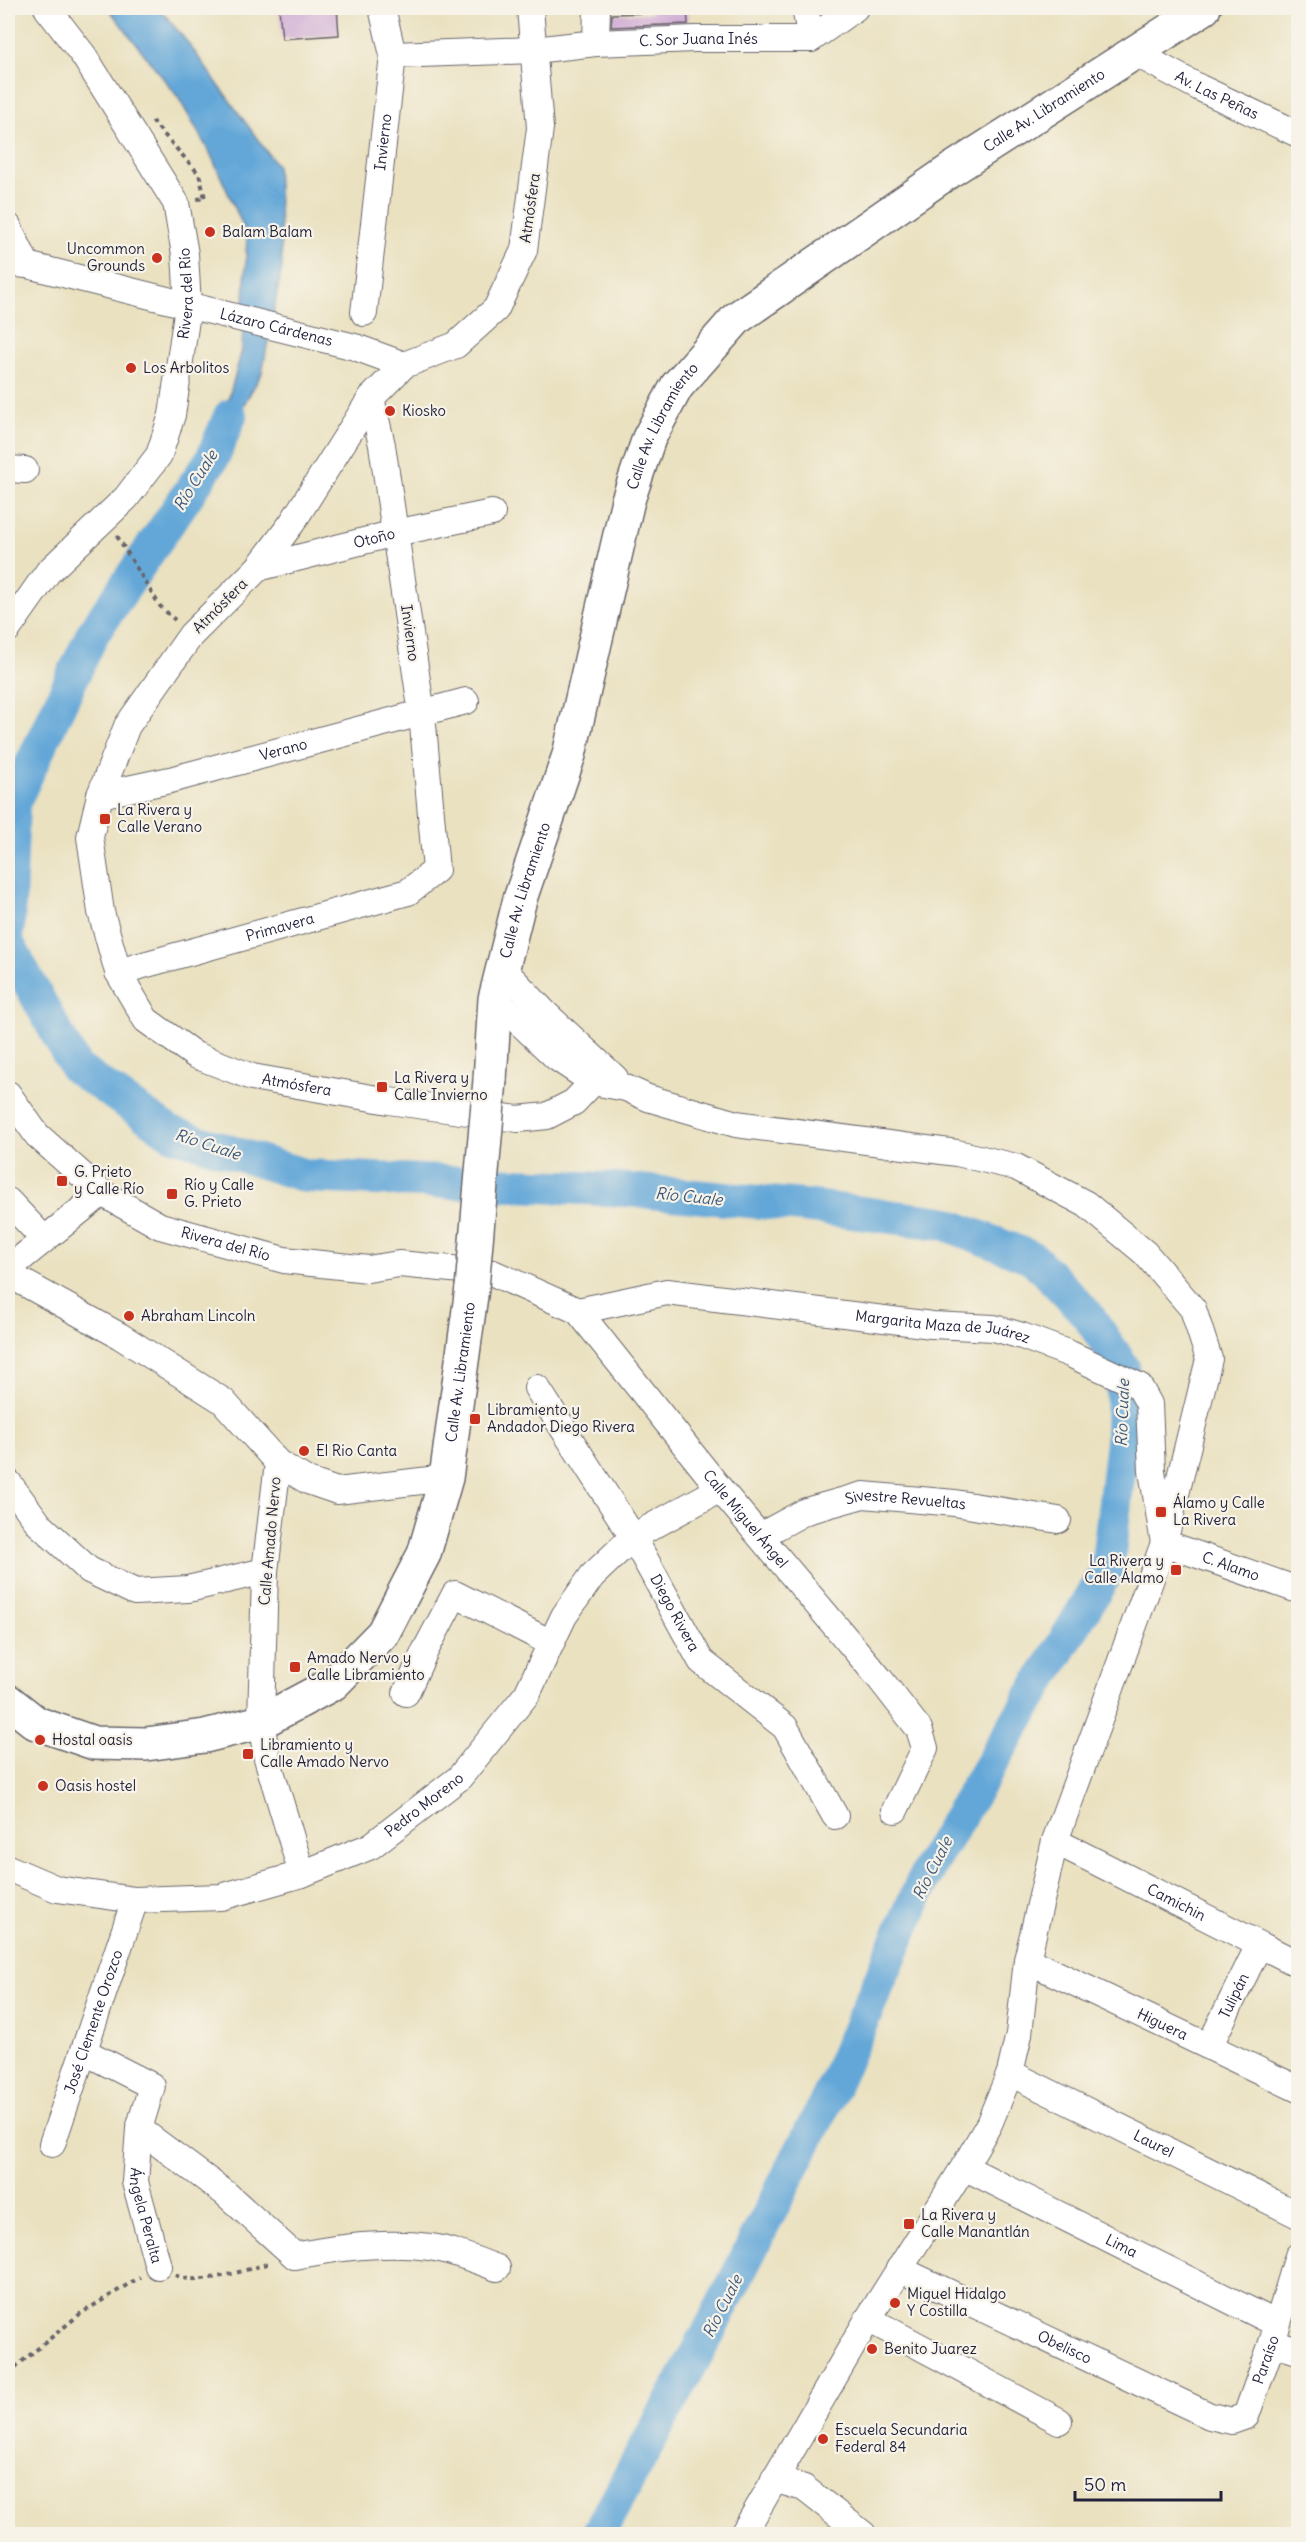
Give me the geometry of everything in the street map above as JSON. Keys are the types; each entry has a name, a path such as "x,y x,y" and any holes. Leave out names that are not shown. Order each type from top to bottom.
{"main road":[{"name":"Calle Av. Libramiento","path":"8,1701 36,1723 94,1743 146,1744 205,1736 261,1722 334,1683 383,1633 424,1554 446,1478 482,1280 490,1080 499,984 520,899 568,755 628,500 649,438 678,386 737,318 951,170 1204,8"}],"street":[{"name":"Rivera del Río","path":"8,629 48,572 126,498 159,455 200,308 185,254 176,203 138,147 84,56 47,8"},
{"name":"Invierno","path":"364,313 393,55 382,8"},
{"name":"Atmósfera","path":"530,8 540,128 524,250 496,309 456,345 404,365 370,398 292,524 258,568 191,635 127,726 99,795 90,837 101,912 118,972 146,1020 195,1055 252,1077 389,1101 518,1119 547,1116 574,1102 598,1074"},
{"path":"596,44 597,8"},
{"path":"805,8 811,39 855,8"},
{"name":"C. Sor Juana Inés","path":"393,55 534,50 695,39 811,39"},
{"name":"Av. Las Peñas","path":"1136,53 1200,88 1299,134"},
{"path":"8,226 17,264"},
{"name":"Lázaro Cárdenas","path":"17,264 356,346 404,365"},
{"name":"Invierno","path":"370,398 382,445 422,714 436,870"},
{"name":"Otoño","path":"258,568 394,533 492,513"},
{"name":"Verano","path":"99,795 181,777 466,701"},
{"name":"Primavera","path":"118,972 408,892 436,870"},
{"path":"499,984 545,1013 598,1074 648,1098 736,1124 957,1153 1016,1167 1086,1204 1145,1252 1193,1309 1209,1359 1164,1543 1055,1841 1027,1960 1019,2034 1010,2073 989,2124 868,2319 744,2535"},
{"name":"Rivera del Río","path":"8,1094 37,1135 102,1193 160,1226 284,1260 368,1269 399,1264 482,1280"},
{"path":"8,1269 102,1193"},
{"path":"8,1201 44,1239"},
{"name":"Calle Amado Nervo","path":"8,1274 120,1336 223,1401 278,1463 265,1571 261,1722 267,1758 302,1874"},
{"name":"Calle Miguel Ángel","path":"482,1280 578,1311 720,1489 919,1729 925,1748 895,1810"},
{"name":"Margarita Maza de Juárez","path":"578,1311 667,1292 932,1325 994,1328 1070,1354 1139,1386 1149,1404 1152,1471 1164,1543"},
{"name":"Diego Rivera","path":"537,1388 633,1537 700,1661 785,1727 835,1816"},
{"path":"278,1463 308,1481 337,1491 446,1478"},
{"path":"8,1482 39,1524 89,1570 135,1592 188,1589 265,1571"},
{"name":"Pedro Moreno","path":"8,1868 57,1889 135,1900 221,1897 302,1874 371,1846 459,1778 527,1694 564,1616 592,1576 633,1537 720,1489"},
{"name":"Sivestre Revueltas","path":"760,1536 806,1511 863,1495 956,1503 1058,1520"},
{"name":"C. Alamo","path":"1164,1543 1299,1590"},
{"path":"406,1693 455,1594 551,1643"},
{"name":"Camichin","path":"1055,1841 1299,1964"},
{"name":"José Clemente Orozco","path":"52,2144 135,1900"},
{"name":"Tulipán","path":"1209,2047 1259,1945"},
{"name":"Higuera","path":"1027,1960 1299,2088"},
{"name":"Ángela Peralta","path":"85,2052 152,2086 139,2129 135,2182 158,2266"},
{"name":"Laurel","path":"1010,2073 1299,2215"},
{"path":"139,2129 225,2193 295,2256 336,2248 391,2244 430,2247 461,2254 497,2268"},
{"name":"Lima","path":"964,2167 1275,2333 1299,2351"},
{"name":"Paraíso","path":"1232,2421 1246,2416 1299,2256"},
{"name":"Obelisco","path":"899,2269 1210,2416 1232,2421"},
{"path":"868,2319 1059,2421"},
{"path":"774,2480 804,2488 863,2535"}],"path":[{"path":"116,535 160,606"},
{"name":"Ángela Peralta","path":"158,2266 184,2280 230,2274 295,2256"},
{"path":"8,2373 80,2314 158,2266"}],"water":[{"path":"108,8 159,8 188,43 277,166 282,267 262,373 212,459 242,350 247,235 211,155 178,97"}],"building":[{"path":"279,8 337,8 339,35 282,39"},
{"path":"652,8 687,8 688,24 611,27 612,14 652,13"}],"waterway":[{"name":"Río Cuale","path":"8,928 13,804 93,633 212,459 230,416"},
{"name":"Río Cuale","path":"8,944 76,1068 171,1133 306,1176 628,1190 803,1206 943,1223 1033,1258 1087,1314 1123,1367 1122,1442 1107,1571 930,1865 830,2094 705,2339 598,2534"}],"place":[{"name":"Balam Balam","path":"210,232"},
{"name":"Uncommon Grounds","path":"157,258"},
{"name":"Los Arbolitos","path":"131,368"},
{"name":"Kiosko","path":"390,411"},
{"name":"La Rivera y Calle Verano","path":"105,819"},
{"name":"La Rivera y Calle Invierno","path":"382,1087"},
{"name":"G. Prieto y Calle Río","path":"62,1181"},
{"name":"Río y Calle G. Prieto","path":"172,1194"},
{"name":"Abraham Lincoln","path":"129,1316"},
{"name":"Libramiento y Andador Diego Rivera","path":"475,1419"},
{"name":"El Rio Canta","path":"304,1451"},
{"name":"Álamo y Calle La Rivera","path":"1161,1512"},
{"name":"La Rivera y Calle Álamo","path":"1176,1570"},
{"name":"Amado Nervo y Calle Libramiento","path":"295,1667"},
{"name":"Hostal oasis","path":"40,1740"},
{"name":"Libramiento y Calle Amado Nervo","path":"248,1754"},
{"name":"Oasis hostel","path":"43,1786"},
{"name":"La Rivera y Calle Manantlán","path":"909,2224"},
{"name":"Miguel Hidalgo Y Costilla","path":"895,2303"},
{"name":"Benito Juarez","path":"872,2349"},
{"name":"Escuela Secundaria Federal 84","path":"823,2439"}]}
